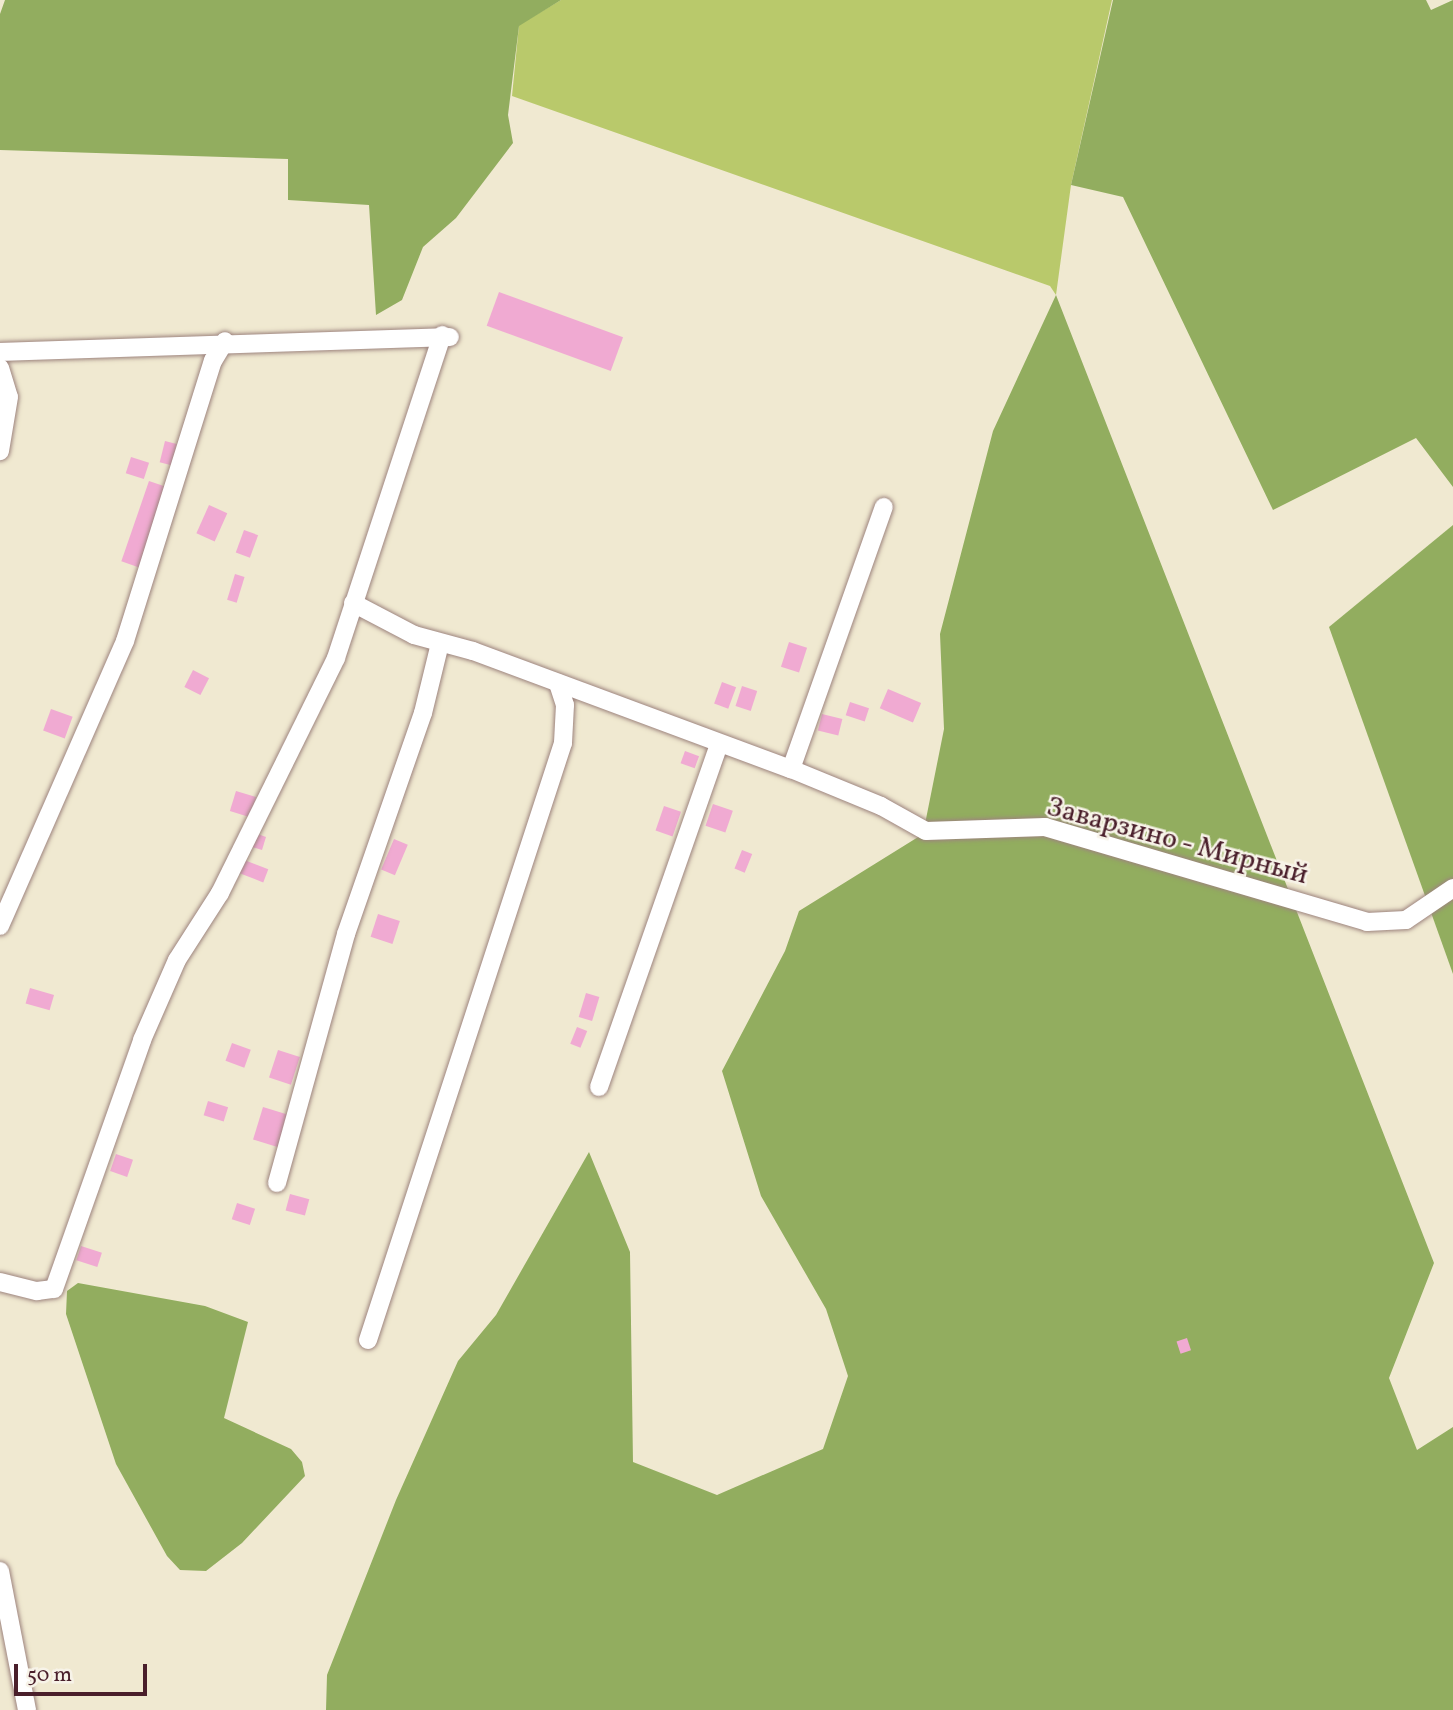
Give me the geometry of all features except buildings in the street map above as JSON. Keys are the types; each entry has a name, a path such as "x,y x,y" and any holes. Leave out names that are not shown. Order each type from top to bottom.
{"street":[{"path":"0,352 225,341 446,336 336,658 243,849 177,960 142,1040 54,1289 37,1291 0,1282"},
{"path":"0,926 125,641 213,361 225,341"},
{"path":"0,368 9,397 0,451"},
{"path":"790,769 884,507"},
{"name":"Заварзино - Мирный","path":"353,603 415,635 558,683 719,745 790,769 881,806 926,831 1045,827 1367,922 1406,920 1453,888"},
{"path":"277,1183 346,934 423,713 440,643"},
{"path":"368,1340 563,743 565,705 558,683"},
{"path":"599,1087 709,785 719,745"},
{"path":"0,1571 27,1710"}],"green space":[{"path":"5,0 561,0 519,26 508,115 513,143 456,218 423,247 402,300 376,315 369,205 288,200 288,159 0,150 0,14"},
{"path":"561,0 1112,0 1071,185 1056,295 1050,286 512,96 519,25"},
{"path":"1113,0 1426,0 1431,10 1453,0 1453,487 1416,438 1273,510 1123,197 1071,185"},
{"path":"1056,295 1434,1263 1389,1378 1417,1450 1453,1427 1453,1710 326,1710 327,1675 396,1500 458,1361 496,1315 589,1152 630,1252 633,1462 717,1495 823,1449 848,1376 826,1309 761,1196 722,1071 785,951 799,911 923,834 944,729 940,634 993,431"},
{"path":"1453,525 1453,974 1329,627"},
{"path":"78,1283 205,1306 248,1322 224,1418 291,1449 302,1462 305,1476 242,1543 206,1571 180,1570 167,1556 116,1464 66,1314 67,1291"}]}
